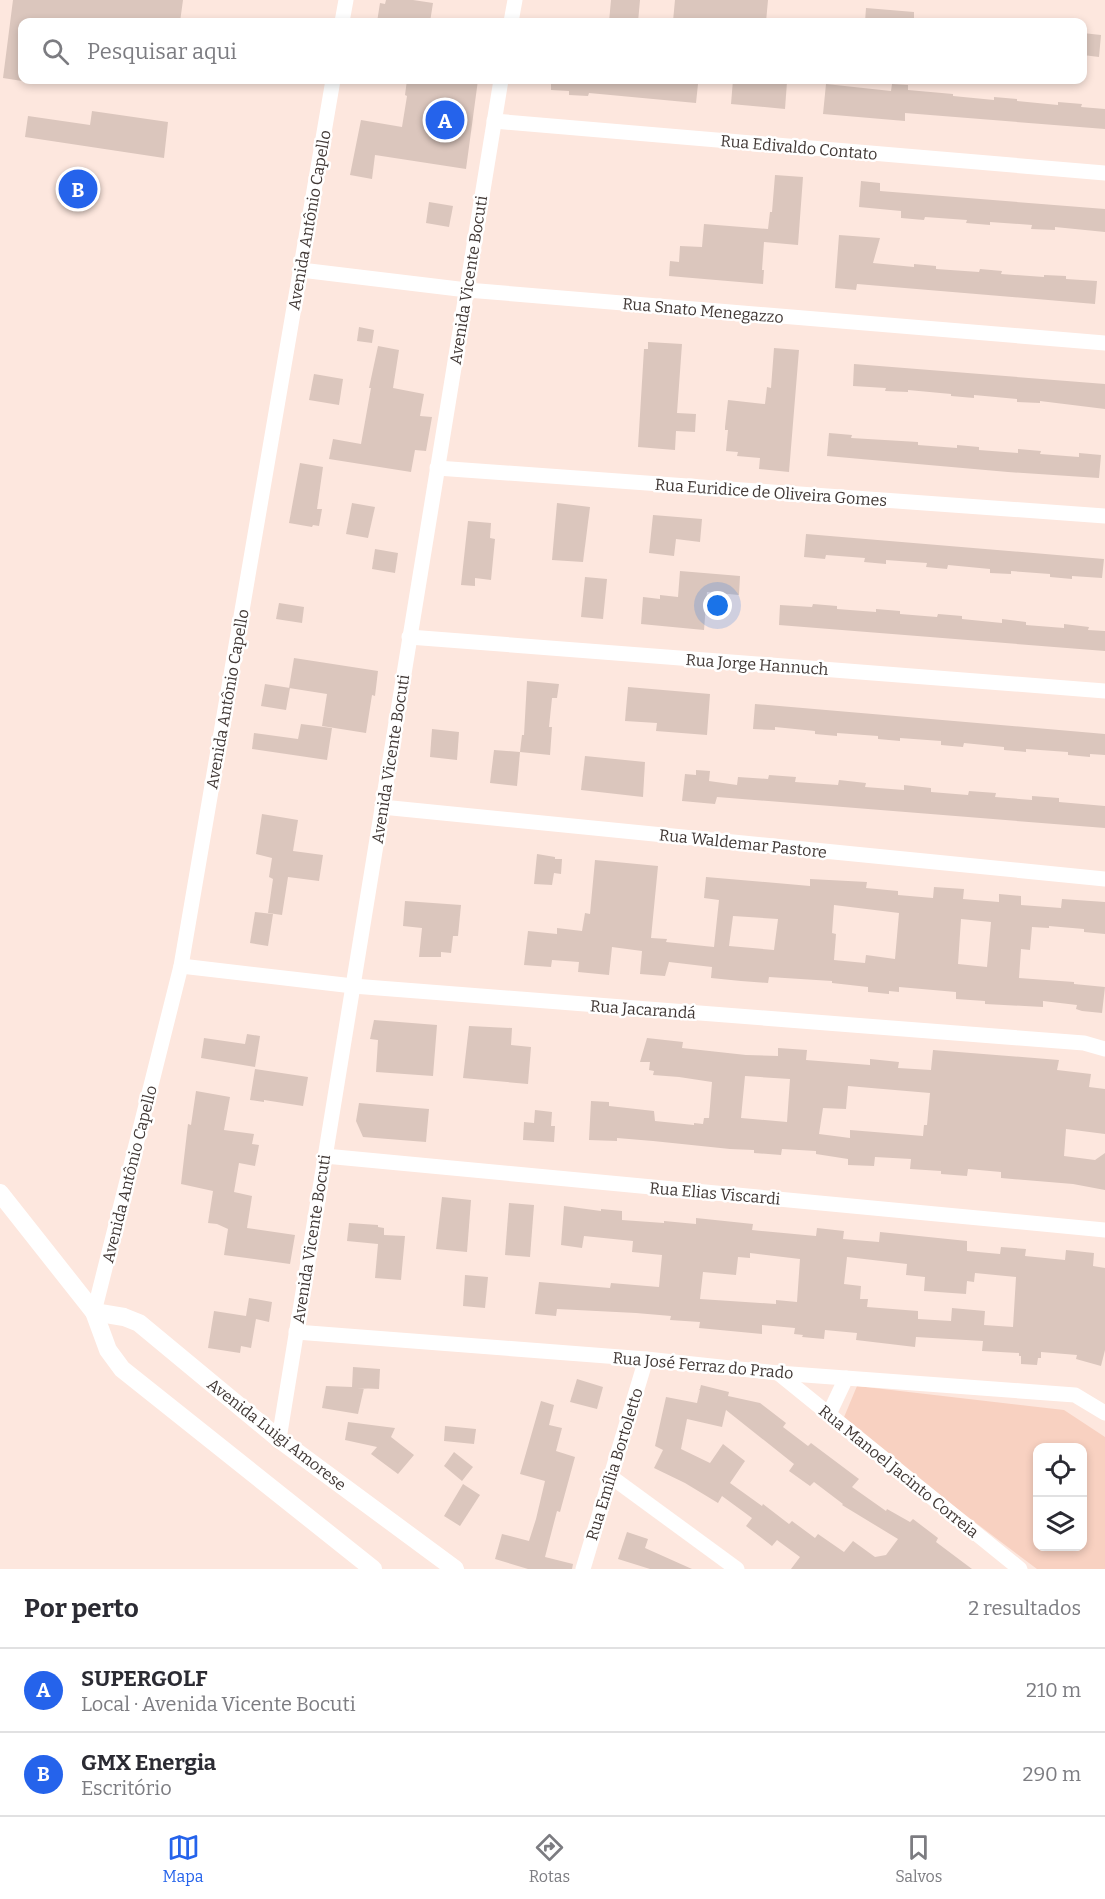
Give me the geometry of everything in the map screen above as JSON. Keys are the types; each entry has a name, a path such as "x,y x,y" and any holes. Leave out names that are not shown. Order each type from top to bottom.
{"street":[{"path":"343,18 346,0"},
{"path":"512,18 515,0"},
{"name":"Avenida Antônio Capello","path":"94,1312 181,966 332,84"},
{"name":"Avenida Vicente Bocuti","path":"279,1439 500,84"},
{"name":"Rua Edivaldo Contato","path":"494,121 1105,173"},
{"name":"Rua Snato Menegazzo","path":"301,270 467,290 1105,343"},
{"name":"Rua Euridice de Oliveira Gomes","path":"437,468 1105,516"},
{"name":"Rua Jorge Hannuch","path":"410,637 1105,691"},
{"name":"Rua Waldemar Pastore","path":"382,807 1105,879"},
{"name":"Rua Jacarandá","path":"181,966 352,986 1084,1043 1105,1049"},
{"name":"Rua Elias Viscardi","path":"325,1156 1105,1230"},
{"path":"0,1193 94,1312 108,1350 122,1369 373,1569"},
{"name":"Avenida Luigi Amorese","path":"94,1312 124,1317 139,1323 279,1439 455,1569"},
{"name":"Rua José Ferraz do Prado","path":"296,1332 646,1359 778,1373 1075,1395 1105,1413"},
{"name":"Rua Emília Bortoletto","path":"583,1569 646,1359"},
{"name":"Rua Manoel Jacinto Correia","path":"778,1373 1020,1569"},
{"path":"829,1414 846,1378"},
{"path":"610,1476 737,1569"}],"shaded area":[{"path":"857,1386 1064,1410 1105,1437 1105,1569 1037,1569 842,1422"}],"building":[{"path":"13,0 183,0 181,18 18,18 18,80 3,78"},
{"path":"386,0 433,3 431,18 378,18 380,3 385,4"},
{"path":"611,0 640,0 638,18 609,18"},
{"path":"675,0 768,0 766,18 673,18"},
{"path":"866,8 914,12 914,18 865,18"},
{"path":"1087,33 1101,35 1099,57 1087,56"},
{"path":"406,84 477,84 466,169 375,155 372,179 350,175 361,120 402,127 407,96 405,95"},
{"path":"551,84 698,84 696,103 589,93 588,96 569,95 569,91 551,90"},
{"path":"733,84 787,84 785,109 731,104"},
{"path":"826,84 891,91 892,84 908,85 908,90 953,94 953,96 994,100 994,97 1058,105 1058,102 1082,104 1081,107 1105,109 1105,129 905,113 905,121 823,114"},
{"path":"92,111 168,122 164,158 25,137 28,116 90,125"},
{"path":"775,175 803,177 798,245 764,242 763,284 669,276 670,261 679,262 680,246 702,247 704,224 768,229"},
{"path":"861,181 880,183 880,191 1105,209 1105,232 1055,227 1055,230 1031,229 1032,225 990,222 990,225 966,223 967,220 925,217 924,220 901,218 901,211 859,207"},
{"path":"429,202 453,206 449,227 426,223"},
{"path":"839,235 880,238 873,263 914,267 914,264 936,266 936,269 979,272 980,269 1002,271 1001,274 1066,276 1066,279 1097,281 1095,304 857,284 856,290 835,288"},
{"path":"359,327 374,330 372,343 357,341"},
{"path":"648,342 682,344 677,413 696,414 695,432 676,431 675,450 638,447 644,349 648,349"},
{"path":"378,346 399,350 393,388 424,394 420,416 432,417 426,451 415,450 411,472 329,459 333,439 361,444"},
{"path":"774,348 799,350 789,472 759,469 760,458 737,456 738,452 726,451 728,430 725,430 725,427 728,400 765,404 767,387 771,388"},
{"path":"854,364 1105,384 1105,409 1040,401 1040,403 1017,402 1017,399 974,395 974,398 908,390 908,392 885,391 886,388 853,386"},
{"path":"314,374 343,379 339,405 309,400"},
{"path":"829,433 852,435 851,438 918,442 918,445 979,447 979,450 1018,453 1018,449 1041,451 1040,454 1079,457 1079,453 1101,455 1099,478 827,456"},
{"path":"300,463 323,467 317,509 322,509 319,526 289,523"},
{"path":"352,503 375,507 368,538 346,534"},
{"path":"557,503 590,507 583,562 552,560"},
{"path":"653,515 702,519 700,542 676,539 674,556 649,553"},
{"path":"468,521 491,523 490,538 495,539 491,580 475,578 475,586 461,585"},
{"path":"806,534 1104,559 1102,578 1072,576 1072,579 1050,577 1050,574 1011,571 1011,574 990,573 990,569 948,565 947,569 926,567 927,563 886,560 886,564 864,562 865,558 826,555 825,559 804,557"},
{"path":"375,549 398,553 395,573 372,569"},
{"path":"680,571 740,576 739,595 707,592 704,630 641,624 643,597 660,599 660,595 678,597"},
{"path":"585,577 607,579 603,619 581,617"},
{"path":"279,603 304,607 302,623 276,619"},
{"path":"813,604 837,606 837,609 876,612 876,609 900,611 900,614 937,617 938,614 962,616 962,619 1002,623 1002,619 1026,622 1026,625 1064,628 1064,624 1089,627 1088,630 1105,631 1105,651 779,625 780,605 812,607"},
{"path":"294,658 378,671 375,696 372,695 366,733 322,726 327,694 289,688"},
{"path":"527,681 559,684 557,698 552,698 549,727 552,727 550,755 520,752 522,735 524,735"},
{"path":"265,684 290,688 286,710 261,706"},
{"path":"628,687 710,694 707,735 656,731 657,723 625,721"},
{"path":"755,704 1105,734 1105,755 1090,754 1090,757 1068,755 1068,752 1026,749 1026,752 964,743 963,747 941,745 941,741 900,738 900,741 878,739 878,736 837,733 837,736 775,727 775,730 753,729"},
{"path":"301,724 332,728 327,760 252,749 254,733 298,739"},
{"path":"432,729 459,732 457,760 430,757"},
{"path":"494,750 520,752 517,786 490,783"},
{"path":"585,756 645,762 643,797 581,790"},
{"path":"696,770 710,771 709,781 737,785 738,777 768,779 769,775 796,777 795,782 838,785 839,780 866,783 865,787 904,790 904,785 931,788 931,792 968,795 969,791 996,793 995,797 1032,800 1032,796 1059,798 1059,802 1105,806 1105,828 717,797 715,804 682,801 685,774 696,775"},
{"path":"262,814 298,820 293,851 323,855 319,881 288,877 282,915 268,913 273,879 269,877 272,858 256,854"},
{"path":"537,854 562,859 561,874 554,873 552,885 534,884"},
{"path":"595,860 658,866 651,938 667,939 666,942 714,947 719,900 704,898 706,877 810,886 810,879 867,882 866,888 898,891 898,895 933,898 934,887 964,889 963,899 999,902 999,894 1021,896 1021,905 1061,908 1062,899 1105,902 1105,934 1084,932 1084,929 1032,927 1030,950 1021,949 1019,978 1105,987 1102,1013 1082,1011 1076,1009 1077,1005 1043,1001 1043,1007 985,1004 985,1001 956,999 956,992 899,987 899,992 889,991 889,994 868,992 868,987 832,983 832,981 769,977 768,983 711,978 712,967 669,962 665,976 640,974 642,951 612,947 609,975 578,972 579,962 552,960 551,967 524,965 528,931 557,934 557,928 582,931 585,913 590,914","holes":["834,905 899,913 895,959 866,955 865,963 834,960 836,934 832,933","733,916 778,919 774,950 729,946","961,919 991,922 987,967 958,964"]},
{"path":"405,901 461,905 458,936 453,936 451,953 441,952 441,957 419,957 422,928 403,926"},
{"path":"255,912 273,914 268,946 250,943"},
{"path":"374,1020 437,1025 433,1076 376,1072 378,1040 370,1039"},
{"path":"469,1026 512,1028 511,1045 531,1047 528,1084 463,1078"},
{"path":"247,1034 260,1036 255,1067 201,1058 204,1038 245,1044"},
{"path":"647,1038 683,1042 682,1048 778,1056 778,1048 807,1050 806,1060 870,1065 870,1059 899,1062 898,1068 931,1070 933,1050 1059,1060 1057,1070 1091,1074 1089,1087 1105,1089 1105,1134 1066,1129 1064,1156 1095,1160 1105,1153 1105,1190 1073,1184 1001,1178 1001,1172 968,1169 967,1176 941,1174 941,1171 910,1169 911,1159 875,1157 874,1166 848,1165 848,1159 816,1154 816,1151 782,1149 781,1155 754,1153 754,1150 617,1138 617,1141 589,1140 591,1101 609,1102 609,1106 654,1111 655,1121 694,1125 694,1123 703,1124 704,1118 709,1118 712,1082 653,1075 654,1071 649,1070 650,1062 640,1062","holes":["745,1076 790,1079 787,1122 741,1118","848,1086 930,1093 927,1125 924,1125 923,1136 850,1130 850,1138 819,1134 823,1108 846,1109"]},
{"path":"255,1069 308,1077 303,1106 250,1100"},
{"path":"196,1091 230,1097 224,1130 254,1134 252,1144 259,1145 255,1166 239,1163 234,1192 252,1196 247,1228 295,1235 290,1264 224,1255 228,1229 208,1223 213,1191 181,1184 188,1124 191,1125"},
{"path":"359,1103 429,1109 426,1142 363,1137 356,1121"},
{"path":"535,1110 552,1112 551,1126 555,1126 554,1142 523,1140 524,1122 534,1123"},
{"path":"442,1197 471,1200 467,1252 436,1249"},
{"path":"509,1203 534,1205 530,1257 505,1255"},
{"path":"564,1206 601,1211 601,1209 622,1211 622,1220 696,1224 696,1218 753,1224 752,1230 816,1236 817,1228 844,1231 843,1239 879,1242 880,1232 967,1241 967,1251 1000,1254 1001,1247 1026,1249 1025,1256 1065,1260 1066,1250 1094,1253 1093,1266 1105,1268 1105,1350 1101,1366 1076,1359 1077,1355 1041,1352 1037,1365 1021,1364 1019,1353 982,1351 983,1341 916,1337 915,1347 856,1340 857,1333 825,1330 824,1339 794,1334 795,1328 762,1325 762,1334 699,1328 700,1322 670,1320 671,1316 557,1309 556,1316 535,1314 539,1282 610,1288 611,1283 659,1287 662,1255 632,1252 633,1241 584,1236 582,1248 561,1245","holes":["750,1253 800,1259 797,1302 776,1300 776,1304 700,1299 703,1272 736,1275 738,1257 750,1258","847,1257 907,1264 906,1275 925,1277 924,1291 966,1294 967,1281 974,1282 975,1273 1016,1277 1013,1327 984,1325 985,1311 952,1308 951,1321 918,1319 918,1311 867,1307 868,1299 860,1299 861,1286 844,1284"]},
{"path":"349,1223 378,1225 384,1228 384,1235 405,1236 401,1280 375,1278 378,1244 347,1241"},
{"path":"465,1275 488,1277 485,1308 463,1306"},
{"path":"249,1298 272,1302 269,1322 256,1319 251,1348 241,1346 240,1353 208,1348 214,1311 246,1316"},
{"path":"353,1367 380,1369 379,1389 364,1388 358,1414 322,1408 326,1386 352,1387"},
{"path":"577,1379 603,1387 597,1409 570,1402"},
{"path":"701,1385 729,1392 728,1396 760,1403 786,1423 783,1427 808,1446 811,1443 859,1479 852,1487 886,1511 887,1509 910,1522 913,1519 938,1538 936,1542 972,1569 791,1569 800,1557 777,1540 772,1546 746,1526 752,1518 722,1496 718,1503 654,1468 663,1450 655,1446 666,1397 697,1403","holes":["726,1410 794,1464 789,1471 810,1486 814,1482 842,1505 898,1539 886,1555 875,1557 853,1541 844,1552 818,1534 815,1538 792,1521 789,1524 763,1504 762,1506 730,1483 745,1461 723,1444 710,1463 681,1449 687,1419 722,1427"]},
{"path":"541,1401 554,1405 549,1425 562,1428 556,1451 575,1457 545,1557 573,1564 572,1569 528,1569 495,1559 502,1534 529,1541 536,1519 545,1481 520,1474"},
{"path":"348,1422 395,1428 391,1437 414,1455 398,1474 371,1454 377,1447 345,1440"},
{"path":"445,1426 476,1429 474,1444 444,1441"},
{"path":"454,1452 473,1467 462,1481 444,1466"},
{"path":"463,1484 480,1495 460,1526 444,1516"},
{"path":"627,1532 648,1539 645,1548 692,1569 650,1569 618,1559"}],"place":[{"name":"SUPERGOLF","path":"445,120"},
{"name":"GMX Energia","path":"78,189"}]}
